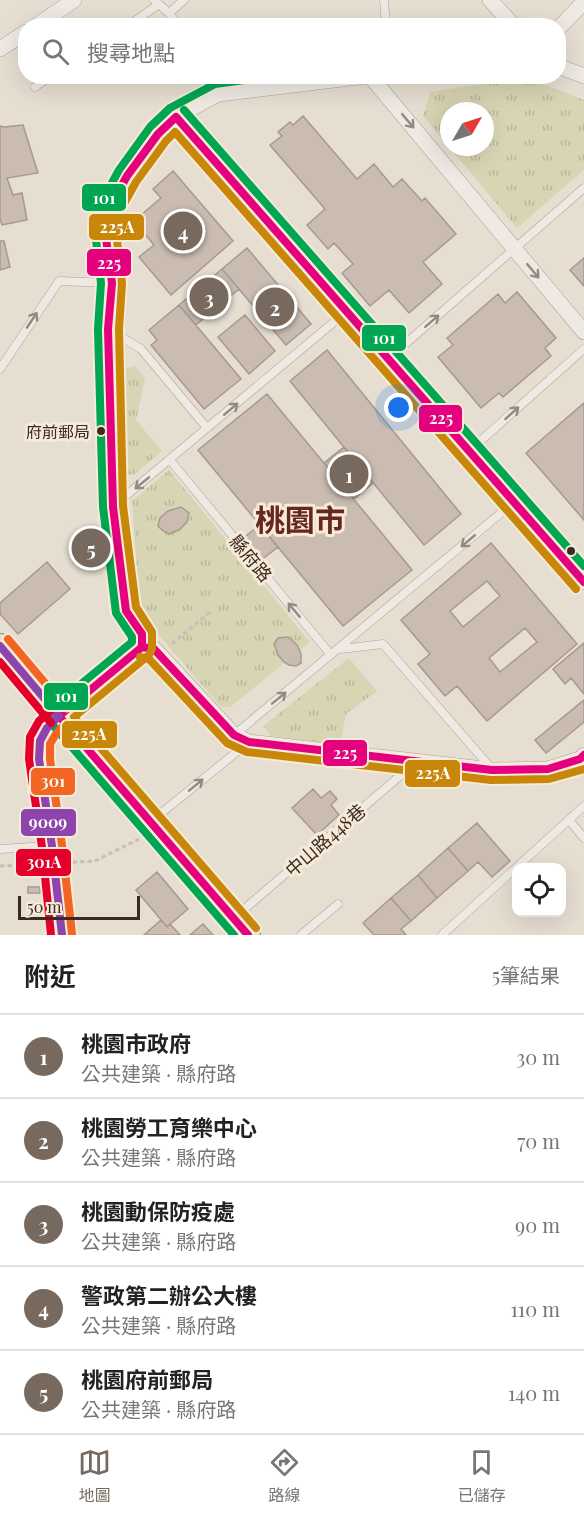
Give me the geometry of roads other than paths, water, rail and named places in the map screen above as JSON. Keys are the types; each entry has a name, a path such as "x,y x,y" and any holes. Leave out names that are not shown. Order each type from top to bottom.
{"main road":[{"path":"0,646 241,926"},
{"path":"59,716 47,728 40,741 39,759 63,935"}],"street":[{"path":"48,18 75,0"},
{"path":"490,0 507,18"},
{"path":"566,20 583,1"},
{"path":"0,49 18,37"},
{"path":"566,69 584,76"},
{"path":"304,84 218,94 176,117 152,142 127,176 111,205 105,231 112,283 108,329 112,501 126,611 152,644 234,735 249,742 492,770 548,769 580,759 584,755"},
{"path":"375,84 584,332"},
{"path":"176,117 584,582"},
{"path":"59,716 152,644"}],"lane":[{"path":"169,13 184,0"},
{"path":"384,0 385,18"},
{"path":"137,18 156,2 173,18"},
{"path":"35,87 39,84"},
{"path":"220,84 223,94"},
{"path":"388,359 584,188"},
{"path":"0,369 58,281 112,283"},
{"path":"112,501 122,499 346,312"},
{"path":"108,329 141,348 207,428"},
{"path":"468,452 584,349"},
{"name":"縣府路","path":"170,460 331,656"},
{"path":"234,735 513,503"},
{"path":"340,649 383,644 492,770"},
{"path":"150,822 249,742"},
{"name":"中山路448巷","path":"241,926 417,761"},
{"path":"442,935 584,806"},
{"path":"569,820 584,838"},
{"path":"0,849 52,846"},
{"path":"301,935 338,904"}],"place":[{"name":"警政第二辦公大樓","path":"183,231"},
{"name":"桃園動保防疫處","path":"209,297"},
{"name":"桃園勞工育樂中心","path":"275,307"},
{"name":"府前郵局","path":"101,431"},
{"name":"桃園市政府","path":"349,474"},
{"name":"桃園府前郵局","path":"91,548"}],"district":[{"name":"桃園市","path":"300,519"}]}
